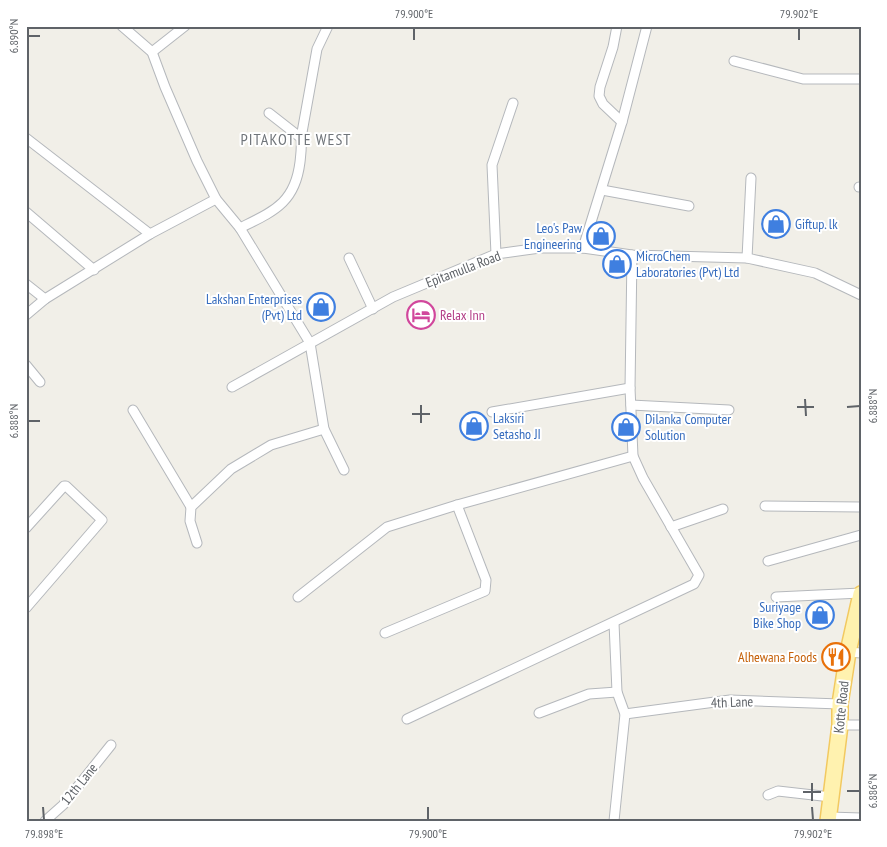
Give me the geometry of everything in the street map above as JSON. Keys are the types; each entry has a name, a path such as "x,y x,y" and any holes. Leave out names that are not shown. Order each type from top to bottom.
{"main road":[{"name":"Kotte Road","path":"828,819 840,725 840,704 854,652 861,594"}],"street":[{"path":"122,26 152,52 165,87 216,199 240,228 310,343 324,429 344,470"},
{"path":"152,52 186,26"},
{"path":"240,228 272,211 288,197 298,178 302,145 301,138 317,49 328,26"},
{"path":"617,26 613,47 600,86 599,96 603,104 622,122"},
{"path":"583,248 622,122 647,26"},
{"path":"734,61 803,79 861,79"},
{"path":"496,254 492,165 513,103"},
{"path":"269,113 301,138"},
{"path":"26,138 150,234"},
{"path":"747,258 750,178"},
{"path":"602,190 689,206"},
{"path":"26,315 45,299 150,234 216,199"},
{"path":"26,212 94,270"},
{"name":"Epitamulla Road","path":"232,386 393,297 496,254 540,248 583,248 632,255 747,258 816,273 861,295"},
{"path":"407,719 694,584 699,575 644,478 634,456 630,388 632,255"},
{"path":"349,258 373,309"},
{"path":"26,284 45,299"},
{"path":"26,365 40,382"},
{"path":"492,412 630,388"},
{"path":"631,405 729,410"},
{"path":"133,410 191,507 190,521 197,543"},
{"path":"191,507 231,469 271,445 324,429"},
{"path":"298,597 387,527 457,505 634,456"},
{"path":"26,528 64,486 102,520 26,608"},
{"path":"385,633 485,591 486,580 457,505"},
{"path":"765,506 861,506"},
{"path":"671,527 723,509"},
{"path":"768,561 861,535"},
{"path":"776,597 861,594"},
{"path":"614,623 617,692 626,714 614,821"},
{"path":"539,712 589,694 617,692"},
{"name":"4th Lane","path":"626,714 730,700 840,704"},
{"path":"840,725 861,725"},
{"name":"12th Lane","path":"45,821 64,805 111,745"},
{"path":"768,794 778,792 831,797"},
{"path":"828,819 861,818"}],"place":[{"name":"Giftup. lk","path":"776,224"},
{"name":"Leo's Paw Engineering","path":"601,236"},
{"name":"MicroChem Laboratories (Pvt) Ltd","path":"617,264"},
{"name":"Lakshan Enterprises (Pvt) Ltd","path":"321,307"},
{"name":"Relax Inn","path":"421,315"},
{"name":"Laksiri Setasho JI","path":"474,426"},
{"name":"Dilanka Computer Solution","path":"626,427"},
{"name":"Suriyage Bike Shop","path":"820,615"},
{"name":"Alhewana Foods","path":"836,657"}],"district":[{"name":"PITAKOTTE WEST","path":"296,139"}]}
